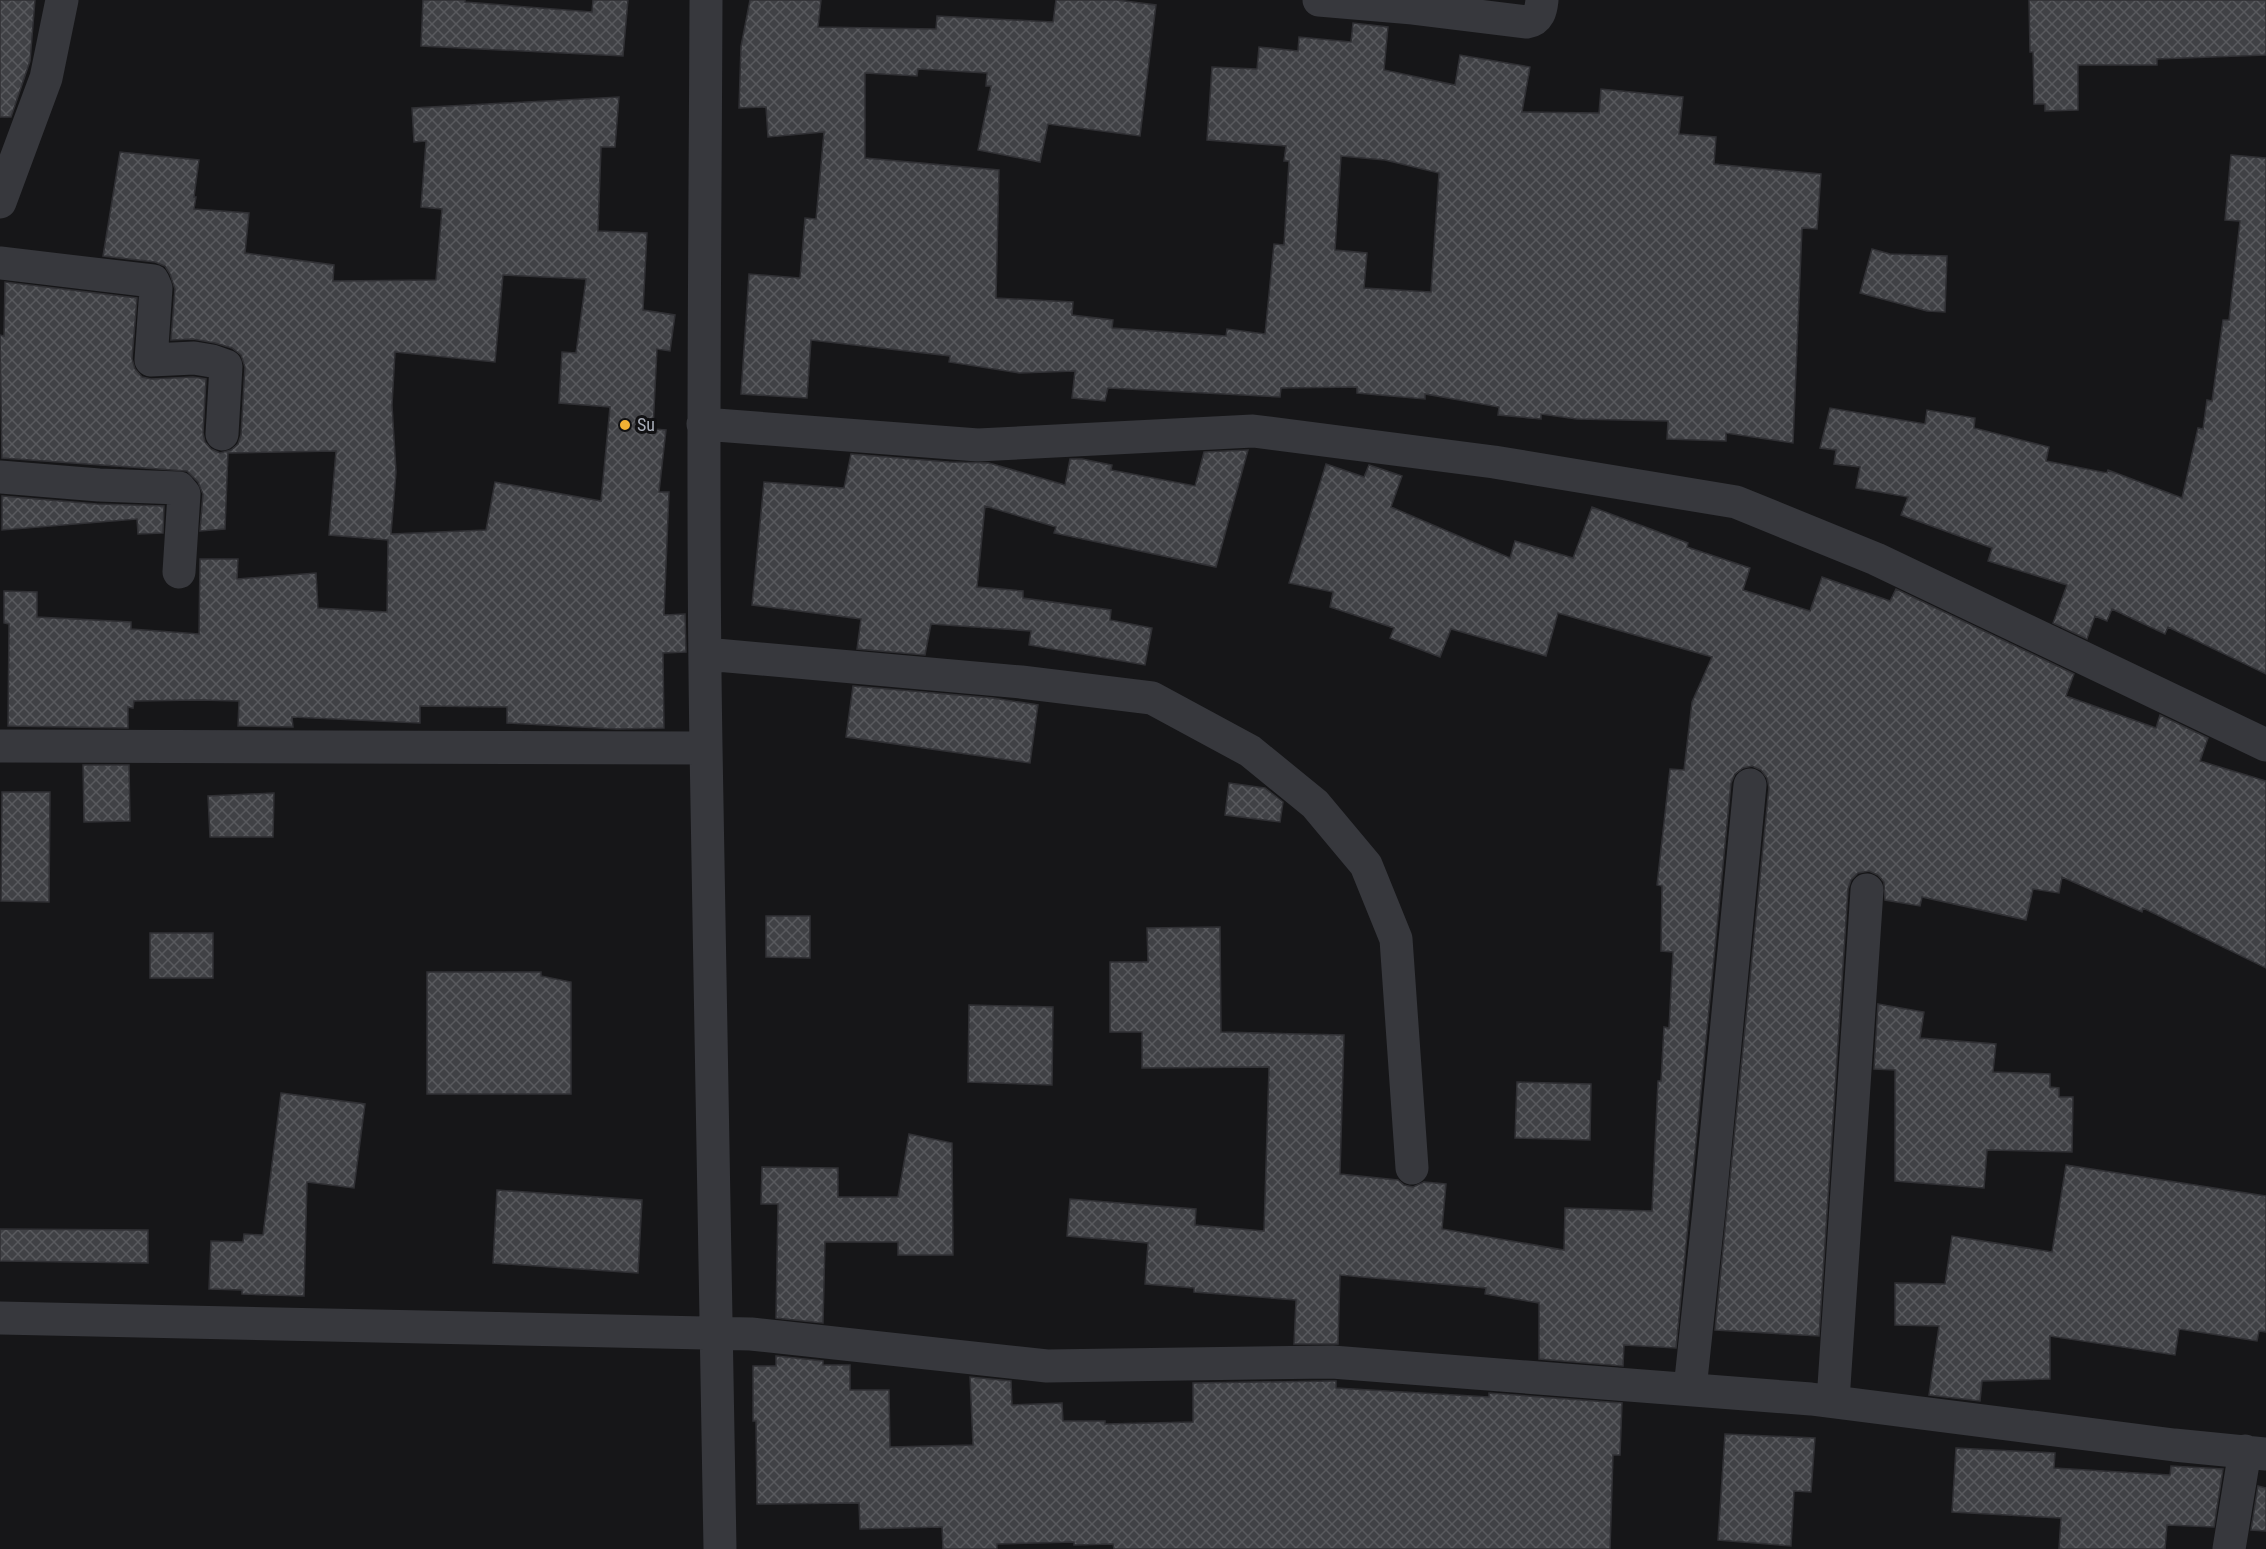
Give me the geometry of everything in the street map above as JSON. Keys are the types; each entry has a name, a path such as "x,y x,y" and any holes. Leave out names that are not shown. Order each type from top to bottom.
{"street":[{"path":"0,202 46,78 62,0"},
{"path":"706,0 705,748 718,1334 720,1549"},
{"path":"1319,0 1413,8 1527,22 1536,19 1542,0"},
{"path":"0,263 153,281 156,288 151,360 194,358 226,366 222,434"},
{"path":"704,424 978,445 1253,431 1494,462 1736,502 1876,559 2266,745"},
{"path":"0,477 179,488 184,494 179,572"},
{"path":"705,654 1021,682 1152,698 1250,752 1315,804 1366,865 1396,939 1412,1168"},
{"path":"0,746 705,748"},
{"path":"1690,1389 1711,1198 1750,785"},
{"path":"1833,1401 1867,890"},
{"path":"0,1317 752,1334 1047,1366 1332,1362 1833,1401 2174,1445 2255,1453 2229,1549"}],"building":[{"path":"0,0 35,0 30,61 11,117 0,117"},
{"path":"423,0 465,0 465,2 592,12 593,0 628,0 623,56 421,46"},
{"path":"750,0 821,0 818,27 936,29 937,16 1053,22 1056,0 1117,0 1156,5 1140,136 1048,124 1040,162 978,150 991,86 986,86 987,73 918,69 917,76 865,73 865,158 999,170 996,298 1073,302 1072,315 1113,320 1112,328 1226,336 1227,329 1265,334 1274,244 1284,245 1289,161 1284,161 1286,146 1207,140 1212,67 1257,69 1259,47 1298,51 1299,37 1351,42 1353,23 1388,27 1384,70 1455,85 1460,55 1530,67 1522,112 1599,113 1601,89 1683,97 1679,134 1716,137 1714,164 1821,174 1817,229 1802,228 1793,443 1726,433 1726,441 1667,439 1668,421 1577,419 1541,414 1541,419 1498,415 1499,407 1425,394 1425,399 1357,393 1357,387 1281,388 1280,397 1108,388 1105,401 1072,398 1075,371 1019,373 949,362 950,356 811,340 807,398 741,394 749,274 800,278 805,218 816,219 824,132 768,137 766,107 739,108 741,46","holes":["1341,156 1385,160 1439,173 1431,292 1364,288 1367,253 1335,250"]},
{"path":"2029,0 2266,0 2266,55 2157,59 2157,65 2078,65 2078,110 2045,111 2045,104 2034,104"},
{"path":"619,97 615,147 601,147 598,231 647,233 643,310 675,315 670,351 657,349 653,429 666,430 659,492 669,492 664,615 685,614 686,652 663,653 664,728 617,729 507,723 507,707 420,706 420,723 292,717 293,727 238,726 239,701 199,700 134,701 133,708 128,707 128,728 8,726 9,624 4,623 4,591 37,592 37,617 131,622 131,629 199,634 200,559 238,559 237,579 316,573 318,608 387,612 388,540 329,535 336,451 228,453 225,529 200,531 203,494 198,482 187,471 2,458 0,335 4,336 5,282 137,298 132,359 135,369 142,377 151,379 193,377 206,379 203,433 205,442 211,449 220,453 231,450 238,444 241,435 245,367 241,355 232,348 215,343 193,339 171,340 175,289 165,266 155,262 103,256 120,152 199,160 194,209 249,213 245,253 334,265 333,281 436,280 442,209 421,207 426,141 414,142 412,108","holes":["503,275 586,279 576,353 562,352 559,403 610,407 601,501 495,482 486,530 391,534 396,472 392,405 395,352 495,362"]},
{"path":"2231,155 2266,158 2266,674 2168,627 2165,634 2112,609 2107,621 2095,616 2087,639 2053,623 2067,585 1988,561 1992,548 1901,515 1908,497 1856,488 1860,467 1834,464 1836,450 1820,448 1830,408 1925,424 1927,410 1975,418 1974,428 2049,447 2046,461 2107,473 2108,470 2182,498 2198,428 2203,429 2207,400 2212,401 2223,320 2229,320 2240,221 2225,220"},
{"path":"1872,249 1890,254 1947,256 1945,312 1927,311 1860,293"},
{"path":"1248,450 1216,567 1054,533 1056,527 985,506 977,587 1023,591 1023,598 1111,610 1110,620 1152,628 1145,665 1029,645 1031,631 931,624 925,655 857,649 861,619 752,605 764,482 844,488 851,454 989,463 1065,485 1070,459 1082,459 1112,465 1111,470 1195,486 1204,452"},
{"path":"1326,464 1364,477 1369,465 1402,476 1391,507 1510,558 1515,541 1573,558 1592,507 1688,543 1687,547 1750,568 1743,590 1810,611 1822,577 1890,601 1896,589 2074,674 2066,696 2156,728 2160,715 2208,738 2200,761 2266,781 2266,968 2143,908 2142,912 2062,877 2059,893 2033,889 2026,920 1922,897 1920,906 1885,900 1884,882 1878,875 1869,871 1858,873 1851,880 1848,889 1819,1336 1715,1330 1769,787 1767,778 1761,770 1752,766 1743,768 1735,774 1731,783 1676,1348 1624,1345 1623,1366 1539,1359 1539,1303 1485,1294 1486,1288 1340,1275 1338,1344 1294,1344 1296,1300 1194,1292 1194,1288 1145,1284 1148,1243 1067,1236 1070,1199 1196,1209 1195,1225 1264,1231 1269,1067 1142,1068 1142,1032 1110,1032 1110,962 1148,962 1147,928 1220,927 1221,1032 1344,1035 1340,1174 1398,1180 1404,1185 1413,1187 1424,1182 1446,1184 1442,1229 1564,1250 1565,1208 1652,1211 1658,1081 1661,1081 1664,1027 1669,1028 1673,952 1661,951 1662,886 1657,885 1670,769 1684,770 1692,702 1712,657 1558,613 1546,656 1451,629 1440,657 1390,638 1394,628 1330,607 1333,592 1289,583"},
{"path":"2,496 97,504 164,506 163,533 138,534 137,519 2,530"},
{"path":"853,686 993,698 1038,705 1030,763 846,737"},
{"path":"83,765 129,765 130,821 84,822"},
{"path":"1229,783 1265,788 1283,802 1280,822 1225,815"},
{"path":"2,792 50,792 49,902 1,901"},
{"path":"274,793 273,837 210,837 208,796"},
{"path":"766,916 810,916 810,958 766,957"},
{"path":"150,933 213,933 213,978 150,978"},
{"path":"427,972 541,972 541,976 571,982 571,1094 427,1094"},
{"path":"1878,1004 1924,1012 1920,1038 1996,1044 1993,1072 2050,1074 2050,1087 2059,1088 2059,1097 2073,1097 2072,1152 1987,1150 1984,1188 1895,1181 1895,1070 1874,1069"},
{"path":"969,1005 1053,1007 1052,1085 968,1082"},
{"path":"1517,1082 1591,1084 1590,1140 1515,1138"},
{"path":"281,1093 365,1104 354,1188 307,1182 304,1296 242,1294 242,1290 209,1289 211,1241 243,1242 244,1234 263,1235"},
{"path":"909,1134 952,1143 953,1255 898,1255 898,1242 825,1242 823,1323 776,1318 778,1204 761,1204 762,1167 838,1168 838,1197 898,1197"},
{"path":"2066,1165 2266,1196 2266,1332 2259,1331 2257,1341 2179,1329 2175,1355 2050,1336 2050,1379 1982,1381 1980,1401 1929,1395 1939,1326 1895,1325 1895,1283 1945,1284 1952,1236 2052,1252"},
{"path":"497,1190 642,1200 638,1273 493,1263"},
{"path":"0,1229 148,1230 148,1263 0,1261"},
{"path":"776,1356 823,1361 823,1365 850,1365 850,1390 889,1390 890,1447 973,1445 970,1377 1011,1381 1012,1405 1062,1403 1063,1421 1105,1421 1105,1424 1193,1422 1193,1383 1336,1381 1336,1388 1489,1397 1489,1393 1622,1403 1620,1455 1613,1455 1610,1549 1114,1549 1113,1544 1074,1545 1074,1542 997,1544 997,1549 943,1549 942,1527 860,1529 859,1503 757,1504 753,1366 776,1366"},
{"path":"1725,1434 1815,1438 1811,1492 1794,1491 1791,1546 1718,1540"},
{"path":"1956,1448 2055,1453 2054,1468 2170,1475 2171,1466 2223,1469 2214,1527 2167,1525 2165,1549 2059,1549 2061,1518 1952,1512"},
{"path":"2258,1486 2266,1488 2266,1531 2251,1530"}],"place":[{"name":"Su","path":"625,425"}]}
